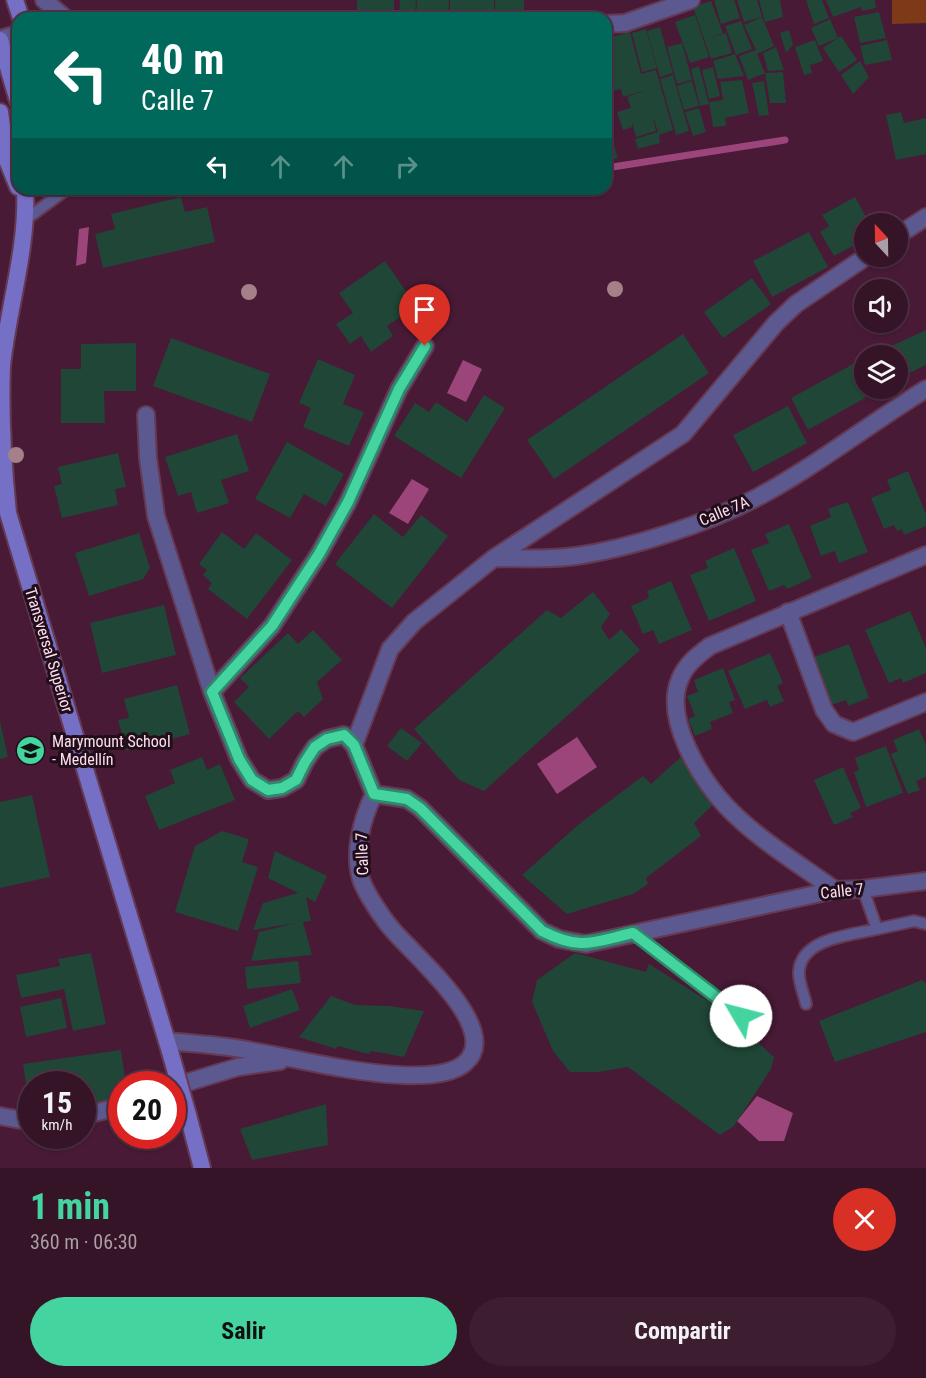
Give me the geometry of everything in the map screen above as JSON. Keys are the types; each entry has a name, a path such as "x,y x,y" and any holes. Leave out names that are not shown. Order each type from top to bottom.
{"main road":[{"path":"0,40 12,81"},
{"path":"0,112 7,159 12,172"},
{"path":"20,195 25,213"},
{"name":"Transversal Superior","path":"25,195 25,213 2,368 1,455 8,513 169,1048 202,1168"},
{"path":"25,213 28,195"}],"street":[{"path":"44,0 58,12"},
{"path":"612,24 625,23 691,0"},
{"path":"908,229 926,217"},
{"path":"354,745 390,649 414,622 494,558 682,434 796,304 854,265"},
{"path":"212,692 272,626 319,554 348,502 399,389 425,346"},
{"name":"Calle 7A","path":"494,558 575,556 642,541 702,521 749,501 782,483 926,389"},
{"path":"146,415 148,458 156,516 212,692 239,759 252,780 268,790 282,788 296,780 315,747 327,739 344,735 354,745 374,794"},
{"path":"835,890 785,855 727,807 708,782 687,747 676,714 677,687 680,677 691,660 710,646 926,555"},
{"path":"788,612 824,710 834,724 853,732 926,702"},
{"name":"Calle 7","path":"169,1048 252,1051 292,1060 400,1076 438,1073 459,1068 468,1061 473,1053 474,1033 468,1015 437,977 391,928 362,881 359,860 361,825 374,794 407,799 420,808 542,931 559,939 586,944 835,890 926,881"},
{"name":"Calle 7","path":"186,1083 238,1067 292,1060"},
{"path":"0,1116 18,1119"}],"lane":[{"path":"25,213 56,195"},
{"path":"863,889 877,929"},
{"path":"806,1004 798,973 802,959 817,944 915,921 926,924"},
{"path":"633,933 759,1030"}],"shaded area":[{"path":"892,0 926,0 926,23 892,24"},
{"path":"89,227 86,263 76,266 79,229"},
{"path":"463,360 482,369 466,402 447,393"},
{"path":"412,479 429,489 408,524 389,513"},
{"path":"577,737 597,767 557,794 537,764"},
{"path":"757,1096 793,1113 784,1141 759,1141 737,1121"}],"building":[{"path":"357,0 394,0 394,12 357,12"},
{"path":"400,0 416,0 415,12 399,12"},
{"path":"417,0 449,0 448,12 416,12"},
{"path":"450,0 494,0 494,12 468,12 468,6 468,12 450,12"},
{"path":"495,0 524,0 524,12 495,12"},
{"path":"714,0 734,0 740,18 721,24"},
{"path":"737,0 757,0 762,17 744,22"},
{"path":"759,0 780,0 783,17 765,22"},
{"path":"806,0 822,0 829,18 814,24"},
{"path":"826,0 875,0 876,8 862,11 861,7 833,17"},
{"path":"711,1 723,33 711,37 726,33 732,53 711,59 693,7"},
{"path":"879,12 886,38 860,43 854,17"},
{"path":"695,15 709,57 690,63 675,22"},
{"path":"762,17 774,46 757,54 765,73 748,80 739,56 756,50 744,25"},
{"path":"830,19 838,38 819,46 811,28"},
{"path":"741,21 752,49 736,55 725,26"},
{"path":"660,27 673,73 660,77 647,31"},
{"path":"646,29 657,68 642,72 632,33"},
{"path":"789,30 793,45 786,53 780,33"},
{"path":"630,32 641,74 656,70 673,130 659,135 660,143 638,149 635,139 658,132 653,116 656,131 636,137 632,123 632,127 623,130 617,112 631,108 627,97 646,90 623,97 621,89 612,91 612,37"},
{"path":"841,36 857,60 839,72 823,48"},
{"path":"815,40 823,61 810,65 812,73 804,75 795,47"},
{"path":"887,40 892,60 865,65 860,46"},
{"path":"682,43 692,80 677,84 667,47"},
{"path":"776,47 784,70 768,71 763,53"},
{"path":"735,54 744,76 718,79 713,61"},
{"path":"860,61 869,77 853,94 841,75"},
{"path":"699,66 709,104 700,106 691,69"},
{"path":"713,67 720,96 709,99 702,70"},
{"path":"783,72 786,103 770,103 765,73"},
{"path":"673,75 689,131 676,135 660,79"},
{"path":"742,80 749,113 725,118 726,126 713,127 709,102 723,100 720,82"},
{"path":"692,81 699,106 684,110 677,86"},
{"path":"764,81 769,115 759,116 752,83"},
{"path":"699,108 706,132 693,136 685,112"},
{"path":"901,112 904,123 926,118 926,154 896,160 886,115"},
{"path":"612,138 618,158 612,160"},
{"path":"181,197 185,212 207,207 215,242 103,268 95,234 115,229 111,214"},
{"path":"855,197 864,213 854,213 854,245 834,256 820,232 829,226 822,215"},
{"path":"809,232 828,267 772,297 753,261"},
{"path":"385,261 416,306 387,326 393,336 371,352 361,336 350,344 336,324 353,313 339,293"},
{"path":"752,278 771,304 723,338 704,312"},
{"path":"926,330 926,365 908,374 908,345 894,345"},
{"path":"683,334 709,373 554,479 527,440"},
{"path":"171,338 270,374 252,422 153,386"},
{"path":"136,343 136,391 104,391 105,423 61,423 61,369 81,369 81,344"},
{"path":"318,359 355,375 343,404 364,412 349,446 303,427 311,408 299,403"},
{"path":"854,364 854,399 863,399 808,430 791,398"},
{"path":"484,395 505,408 461,478 394,436 415,403 429,412 436,402 467,422"},
{"path":"788,406 807,443 753,472 733,435"},
{"path":"237,434 249,471 221,480 229,503 197,513 191,492 178,496 165,457"},
{"path":"287,442 344,474 326,506 304,494 290,518 255,499"},
{"path":"118,453 126,487 115,489 118,505 62,518 54,486 62,484 58,467"},
{"path":"908,471 926,514 926,526 904,535 902,529 897,531 894,525 884,529 871,498 891,490 887,480"},
{"path":"848,502 868,552 839,563 835,551 821,556 810,526 831,517 828,509"},
{"path":"374,514 403,537 421,515 448,536 392,608 335,564"},
{"path":"789,524 812,578 787,589 784,585 769,591 751,550 769,543 765,534"},
{"path":"222,532 244,549 256,533 292,560 247,619 208,589 212,583 203,575 207,570 199,564"},
{"path":"139,533 150,568 143,579 89,596 75,553"},
{"path":"734,548 756,601 709,621 690,575 708,568 705,561"},
{"path":"671,581 692,630 659,644 653,630 643,634 631,606 649,598 647,591"},
{"path":"593,592 610,614 601,627 609,640 621,629 640,650 484,791 459,780 414,729 547,610 561,618"},
{"path":"164,605 176,655 102,673 90,623"},
{"path":"910,611 926,648 926,673 903,683 901,678 889,683 865,630"},
{"path":"313,630 342,660 317,682 323,699 304,717 298,711 269,739 234,702 249,687 240,678 288,633 298,644"},
{"path":"849,644 869,698 848,706 846,700 828,706 811,658"},
{"path":"770,653 783,683 777,686 784,701 770,707 767,700 745,709 728,671"},
{"path":"723,668 735,700 729,702 733,713 710,722 712,729 695,736 688,719 695,716 687,696 698,692 694,680"},
{"path":"177,685 190,734 127,751 118,720 129,718 124,699"},
{"path":"0,721 8,757 0,759"},
{"path":"401,728 422,743 407,761 387,746"},
{"path":"919,729 926,745 926,777 916,781 920,790 908,794 891,754 898,751 893,740"},
{"path":"886,746 903,793 866,807 854,772 859,770 855,758"},
{"path":"202,757 207,770 220,764 235,800 159,830 145,796 175,783 170,770"},
{"path":"681,757 713,805 694,823 701,836 646,878 648,884 633,894 567,914 522,875 579,824 643,776 651,784"},
{"path":"843,767 861,808 850,813 853,817 834,825 814,780"},
{"path":"32,795 50,877 0,888 0,802"},
{"path":"222,831 249,839 242,862 258,867 238,931 175,912 195,846"},
{"path":"275,851 327,876 315,902 306,897 311,921 303,922 312,955 251,961 259,932 296,923 253,930 263,903 298,893 268,878"},
{"path":"91,953 106,1024 73,1031 64,989 21,998 16,975 60,966 58,959"},
{"path":"575,953 646,972 649,964 722,1010 774,1057 771,1069 734,1126 720,1135 628,1067 598,1072 570,1072 553,1051 532,1002 537,980"},
{"path":"298,961 301,983 247,989 245,967"},
{"path":"922,980 926,984 926,1032 835,1062 819,1021"},
{"path":"292,989 300,1010 250,1028 243,1006"},
{"path":"331,996 355,1005 389,1006 424,1011 404,1057 371,1051 369,1054 338,1046 336,1049 299,1037"},
{"path":"61,998 67,1028 26,1037 20,1007"},
{"path":"121,1050 124,1071 108,1071 108,1105 96,1107 96,1071 24,1071 23,1064"},
{"path":"326,1104 328,1145 252,1160 240,1129"}],"waterway":[{"path":"612,167 785,140"}],"place":[{"name":"Marymount School - Medellín","path":"31,750"}],"route":[{"path":"425,346 399,389 348,502 319,554 272,626 212,692 239,759 252,780 268,790 282,788 296,780 315,747 327,739 344,735 354,745 374,794 407,799 420,808 542,931 559,939 586,944 633,933 741,1016"}]}
